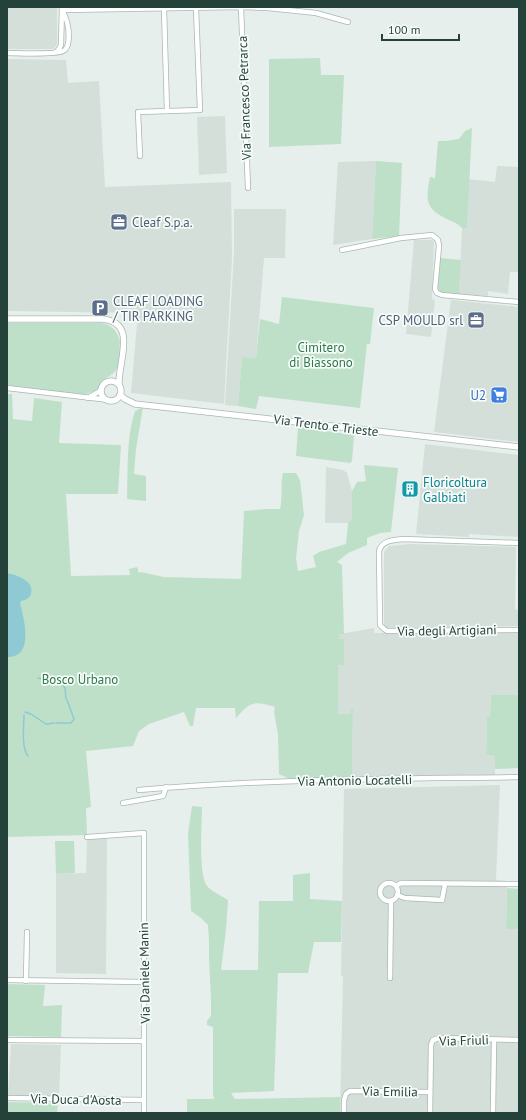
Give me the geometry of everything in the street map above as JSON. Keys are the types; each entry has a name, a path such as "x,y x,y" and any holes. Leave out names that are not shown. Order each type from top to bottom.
{"street":[{"path":"62,9 164,9 189,7 268,8 316,13 348,22"},
{"name":"Via Francesco Petrarca","path":"241,7 248,188"},
{"path":"316,13 317,7"},
{"path":"140,156 138,112 200,110 196,8"},
{"path":"56,52 61,45 62,9"},
{"path":"7,53 64,51 68,44 67,21 62,9"},
{"path":"164,9 167,111"},
{"path":"342,250 401,238 432,235 438,240 439,246 435,289 437,293 442,295 519,302"},
{"path":"7,319 100,319 112,321 120,328 124,336 124,352 120,367 119,384 121,390 118,398 112,400 87,399 7,388"},
{"path":"87,399 100,391 104,384 111,380 120,367"},
{"path":"111,380 119,384"},
{"path":"100,391 104,398 112,400"},
{"name":"Via Trento e Trieste","path":"120,395 132,402"},
{"name":"Via Trento e Trieste","path":"112,400 519,447"},
{"name":"Via degli Artigiani","path":"519,543 404,539 382,544 379,551 379,558 380,625 384,630 519,630"},
{"name":"Via Antonio Locatelli","path":"139,790 192,785 296,781 519,777"},
{"path":"123,803 163,796 166,787"},
{"name":"Via Daniele Manin","path":"87,836 144,833 144,1113"},
{"path":"391,883 396,886 398,890 396,899 391,901 382,896 380,892 383,887 391,883"},
{"path":"396,886 401,883 519,884"},
{"path":"397,895 405,898 442,900 445,884"},
{"path":"390,978 391,901"},
{"path":"26,981 27,932"},
{"path":"7,980 144,982"},
{"name":"Via Friuli","path":"430,1113 431,1045 434,1040 439,1038 519,1040"},
{"path":"7,1040 144,1041"},
{"path":"493,1113 494,1040"},
{"name":"Via Emilia","path":"344,1113 344,1100 346,1094 350,1091 430,1092"},
{"name":"Via Duca d'Aosta","path":"7,1098 144,1100"}],"shaded area":[{"path":"7,7 57,7 57,45 53,49 7,49"},
{"name":"Cleaf S.p.a.","path":"7,59 66,60 68,83 99,81 105,187 231,182 232,258 224,404 131,393 138,313 7,311"},
{"path":"225,116 227,173 199,175 197,117"},
{"path":"376,161 372,239 333,245 338,162"},
{"path":"497,166 519,167 519,272 510,272 508,294 488,291 488,296 459,294 462,228 467,228 468,179 495,182"},
{"path":"234,209 286,209 285,258 264,258 256,358 242,357 238,406 225,405 234,253"},
{"path":"414,240 432,240 434,242 432,298 435,301 431,337 406,334"},
{"path":"451,300 519,307 519,442 434,432"},
{"path":"425,444 519,455 519,537 469,534 469,537 416,534"},
{"path":"326,467 343,470 347,473 352,491 352,519 348,523 325,523"},
{"path":"411,544 516,547 515,609 519,610 519,626 385,628 384,552 389,546"},
{"path":"374,628 374,633 519,633 519,695 491,695 490,717 487,717 486,755 495,756 495,775 352,778 353,709 351,714 338,714 338,664 344,664 344,639 339,639 340,634"},
{"path":"500,785 496,880 507,881 506,929 519,929 519,1113 340,1113 343,976 341,976 344,789"},
{"path":"87,838 107,838 106,974 56,973 56,874 86,873"},
{"path":"11,1044 61,1045 59,1096 8,1096"}],"green space":[{"path":"320,58 321,75 344,75 341,144 269,147 269,59"},
{"path":"472,128 467,228 462,228 456,223 441,216 432,208 429,204 428,193 430,177 435,178 438,141 459,139 465,131"},
{"path":"376,161 402,163 399,236 372,239"},
{"path":"440,258 461,260 459,294 440,292 438,289"},
{"name":"Cimitero di Biassono","path":"282,297 374,308 370,344 367,344 360,408 259,396 256,409 238,406 242,357 256,358 260,319 279,324"},
{"path":"7,323 102,323 109,325 114,329 120,341 118,367 113,373 103,380 97,391 81,395 7,385"},
{"name":"Bosco Urbano","path":"7,394 12,394 13,419 32,421 34,398 62,402 59,443 121,445 118,494 66,494 71,576 130,575 129,569 137,567 139,573 141,572 164,577 241,579 244,511 280,509 283,473 296,473 300,480 304,515 299,531 296,558 298,571 316,567 313,556 319,552 346,544 348,523 352,519 352,491 357,482 366,481 364,465 398,468 391,532 380,533 367,538 367,545 348,553 337,562 342,565 344,634 340,634 339,639 344,639 344,665 338,665 338,714 351,714 351,709 353,709 352,778 290,779 279,774 278,734 274,712 275,707 257,703 249,705 236,718 235,708 196,708 193,726 190,726 184,712 149,724 139,731 133,746 86,751 91,807 86,808 87,835 7,837"},
{"path":"143,407 136,449 134,474 146,476 146,501 127,499 130,432 135,411"},
{"path":"298,427 354,435 352,461 350,463 296,456"},
{"path":"491,695 519,695 519,768 495,769 495,756 486,755 487,717 490,717"},
{"path":"192,806 202,807 201,860 204,880 209,888 228,900 221,970 258,970 259,901 293,901 293,875 310,873 310,899 342,901 341,942 314,942 308,973 278,973 274,1091 231,1093 235,1099 340,1097 340,1113 187,1113 187,1099 214,1099 213,1027 207,1025 207,1021 211,1016 208,925 191,911 188,834"},
{"path":"55,841 74,841 75,873 56,874"},
{"path":"507,888 519,889 519,929 506,929"},
{"path":"7,984 45,985 43,1006 62,1005 61,1037 7,1036"},
{"path":"7,1102 58,1103 57,1113 7,1113"}],"water":[{"path":"7,573 24,579 28,582 32,589 29,597 20,603 24,618 26,636 24,645 16,656 7,657"}],"waterway":[{"path":"38,678 61,682 65,688 66,699"},
{"path":"64,723 71,723 74,719 67,700"},
{"path":"25,712 31,714 46,724"},
{"path":"24,715 24,748 28,756"},
{"path":"47,724 54,723"},
{"path":"56,723 63,723"}],"place":[{"name":"Cleaf S.p.a.","path":"119,222"},
{"name":"CLEAF LOADING / TIR PARKING","path":"100,308"},
{"name":"CSP MOULD srl","path":"476,320"},
{"name":"U2","path":"499,395"},
{"name":"Floricoltura Galbiati","path":"410,489"}]}
